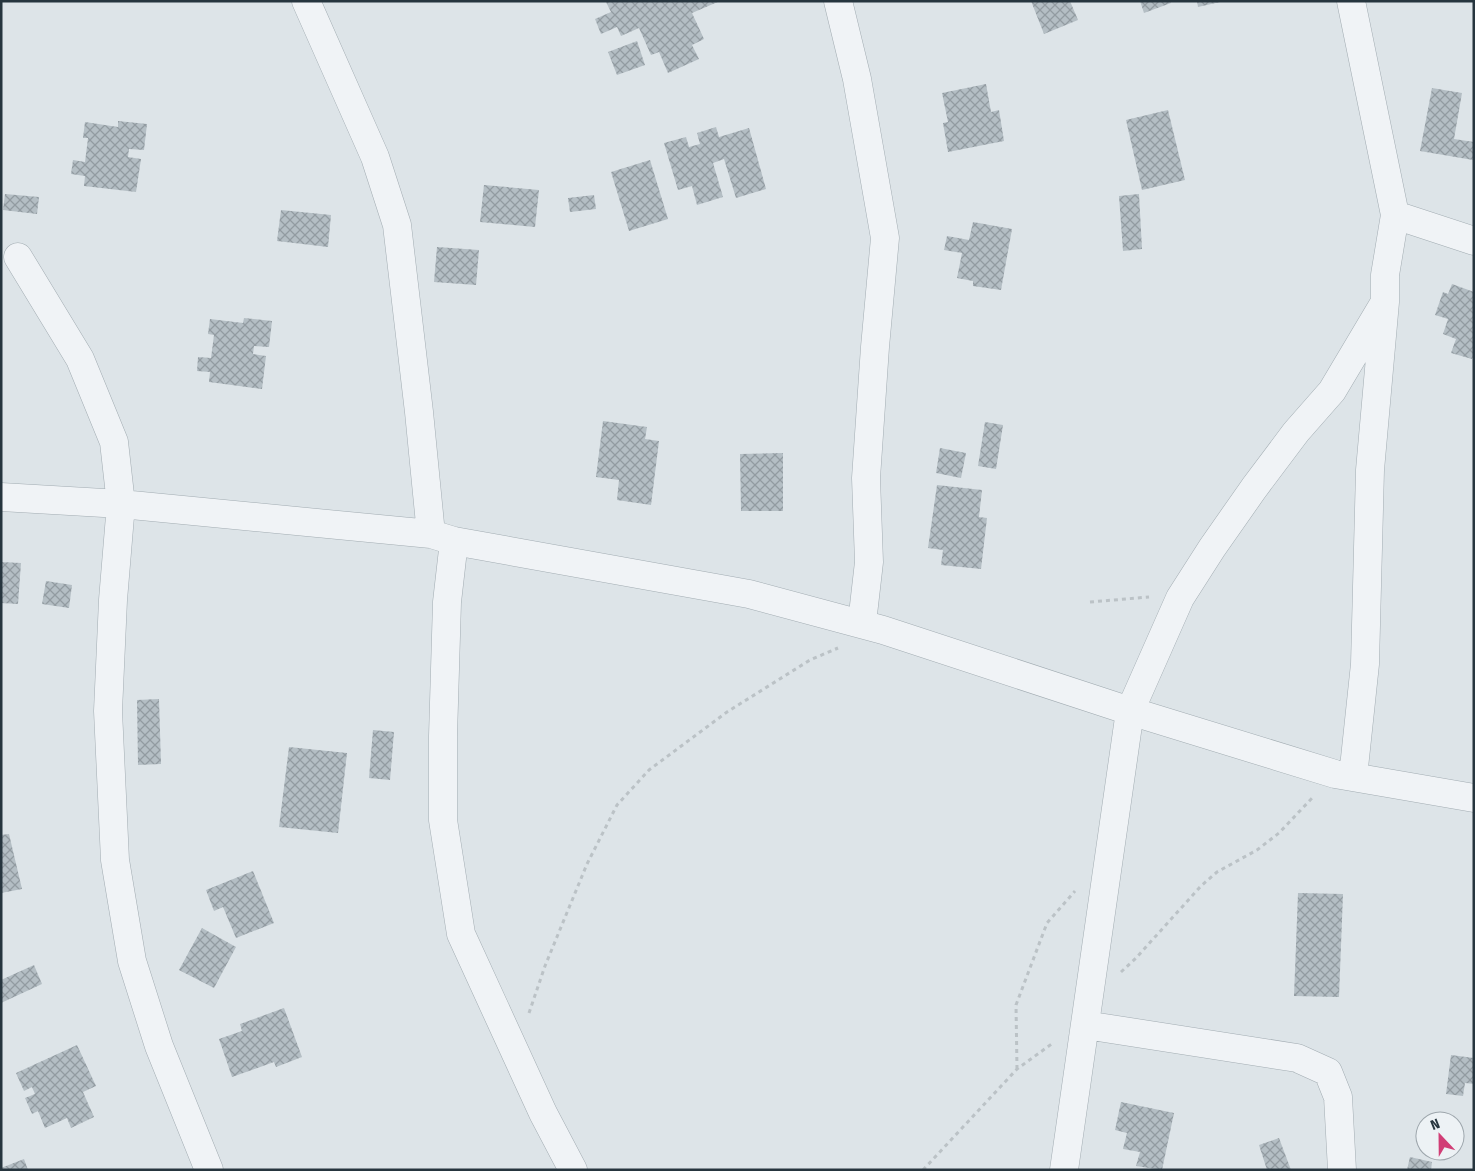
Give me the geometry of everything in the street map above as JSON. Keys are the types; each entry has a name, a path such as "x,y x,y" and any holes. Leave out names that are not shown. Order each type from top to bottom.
{"street":[{"path":"306,1 375,157 397,225 419,412 442,537 446,602 442,736 443,820 461,934 516,1051 542,1113 573,1170"},
{"path":"838,1 857,79 885,238 867,468 872,627"},
{"path":"1344,776 1365,664 1370,470 1385,302 1385,275 1395,215 1351,1"},
{"path":"1395,215 1474,241"},
{"path":"18,257 80,359 114,442 121,504 113,600 108,711 115,860 132,960 159,1046 210,1170"},
{"path":"1064,1170 1130,711 1180,598 1254,488 1296,432 1332,391 1385,302"},
{"path":"1,497 121,504 442,537 750,594 872,627 1130,711 1344,776 1474,798"},
{"path":"1087,1015 1297,1058 1328,1072 1338,1097 1342,1170"}],"path":[{"path":"1090,602 1148,597 1180,598"},
{"path":"516,1051 545,966 587,864 617,805 648,770 727,712 810,660 872,627"},
{"path":"923,1170 1017,1069 1087,1015 1201,886 1217,872 1257,850 1344,776"},
{"path":"1017,1069 1016,1005 1046,923 1078,888"}],"building":[{"path":"720,1 692,13 704,39 692,45 699,59 668,73 659,52 651,55 639,28 621,36 617,27 601,34 595,19 611,12 606,2"},
{"path":"1031,1 1070,1 1078,20 1044,34"},
{"path":"1140,1 1170,1 1171,3 1144,13"},
{"path":"1197,1 1220,1 1220,2 1198,7"},
{"path":"637,41 645,65 617,75 608,52"},
{"path":"986,84 991,112 999,110 1004,141 948,152 943,123 948,122 942,93"},
{"path":"1432,88 1462,93 1454,139 1474,142 1473,160 1420,151"},
{"path":"1168,110 1185,180 1142,190 1126,120"},
{"path":"118,121 147,124 144,150 129,149 128,157 141,159 136,192 84,186 85,176 71,174 73,160 85,162 88,138 83,138 85,122 118,127"},
{"path":"716,127 719,137 749,128 766,189 736,198 724,159 713,163 723,197 697,205 692,186 678,190 664,143 686,137 689,147 700,144 697,133"},
{"path":"650,160 668,219 629,231 611,172"},
{"path":"484,185 539,190 535,227 480,222"},
{"path":"5,194 39,197 37,214 3,210"},
{"path":"1139,194 1142,249 1123,251 1119,196"},
{"path":"594,195 596,209 570,212 568,198"},
{"path":"281,210 331,215 328,247 277,241"},
{"path":"973,222 1012,229 1001,290 973,286 973,281 957,278 962,253 944,250 947,236 969,240"},
{"path":"437,247 479,250 476,285 434,282"},
{"path":"1452,284 1474,292 1474,355 1472,359 1451,353 1456,339 1443,334 1448,319 1435,315 1443,292 1448,294"},
{"path":"244,318 272,321 269,347 254,346 253,354 266,356 262,389 209,382 210,372 197,371 198,357 211,358 214,335 208,334 210,319 243,323"},
{"path":"603,421 647,427 645,439 659,441 651,505 617,500 619,480 596,477"},
{"path":"985,422 1003,425 996,469 978,466"},
{"path":"940,448 966,453 961,478 936,473"},
{"path":"783,453 783,511 741,511 740,454"},
{"path":"937,485 982,490 979,517 987,518 981,569 941,565 943,550 928,548"},
{"path":"1,562 21,563 18,604 1,603"},
{"path":"46,581 72,585 69,608 42,604"},
{"path":"159,699 161,764 138,765 137,700"},
{"path":"373,730 394,732 390,780 369,778"},
{"path":"289,747 347,753 338,833 279,827"},
{"path":"9,834 22,889 1,893 1,835"},
{"path":"253,871 274,923 236,938 223,907 214,911 206,890"},
{"path":"1298,893 1343,894 1339,997 1294,996"},
{"path":"202,928 236,947 214,988 179,970"},
{"path":"34,965 42,984 1,1003 1,980"},
{"path":"284,1008 302,1057 276,1067 274,1062 232,1077 219,1039 242,1031 240,1024"},
{"path":"77,1045 96,1086 83,1092 94,1117 71,1128 67,1118 45,1128 38,1111 32,1114 25,1098 35,1094 32,1087 24,1091 16,1073"},
{"path":"1451,1055 1474,1058 1474,1084 1465,1083 1463,1096 1446,1094"},
{"path":"1121,1102 1174,1113 1162,1170 1136,1166 1140,1152 1123,1149 1127,1133 1115,1130"},
{"path":"1279,1138 1291,1170 1267,1170 1259,1145"},
{"path":"1410,1157 1415,1158 1415,1161 1432,1162 1431,1170 1407,1170"},
{"path":"24,1159 28,1170 1,1170 1,1168"}]}
